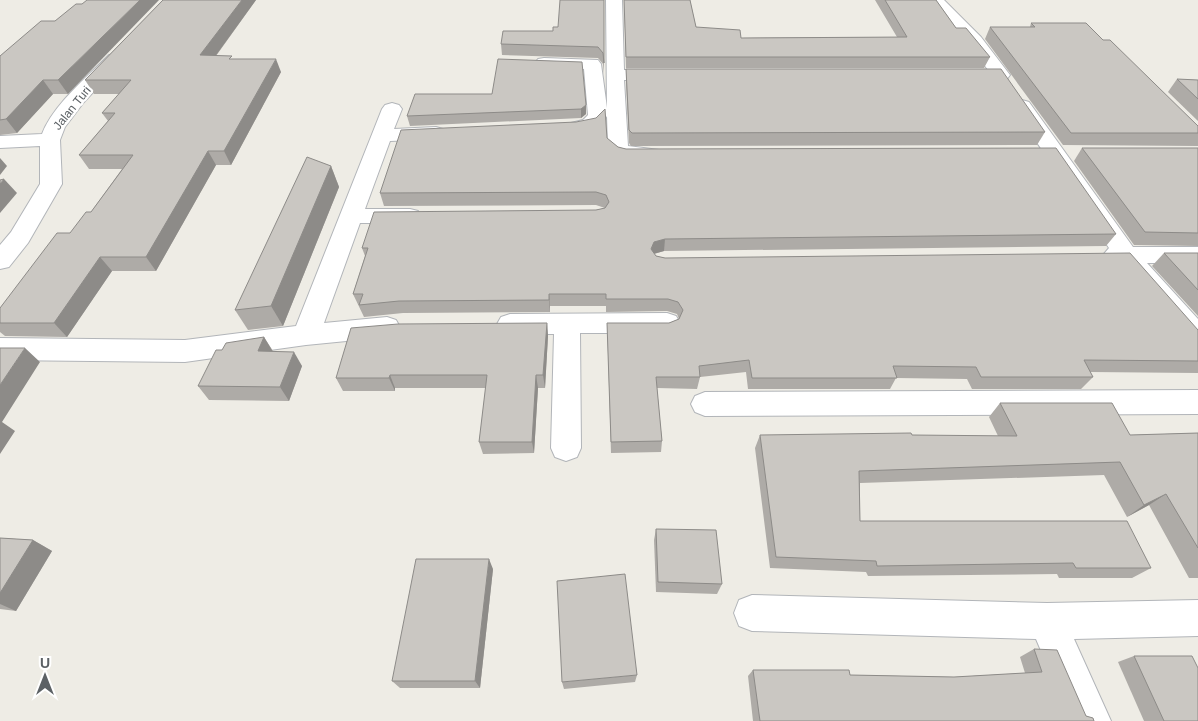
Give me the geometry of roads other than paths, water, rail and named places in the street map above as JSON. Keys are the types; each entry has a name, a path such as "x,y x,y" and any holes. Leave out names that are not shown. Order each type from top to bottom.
{"street":[{"path":"614,0 618,148 626,154 666,154"},
{"path":"935,0 975,41 1001,75 1045,154 1126,255 1198,337"},
{"name":"Jalan Turi","path":"0,262 20,237 51,184 50,140 54,126 71,105 131,42"},
{"path":"529,63 592,64 615,69 684,75"},
{"path":"556,128 588,126 595,122 598,115 592,64"},
{"path":"981,75 1001,75"},
{"path":"306,335 392,109"},
{"path":"382,135 450,132"},
{"path":"0,142 50,140"},
{"path":"1045,154 1084,154"},
{"path":"352,216 430,216"},
{"path":"1096,256 1198,255"},
{"path":"490,324 667,323"},
{"path":"566,324 566,448"},
{"path":"0,350 185,351 306,335 413,325"},
{"path":"705,404 1198,402"},
{"path":"752,613 1047,620 1198,618"},
{"path":"1047,620 1092,721"}]}
